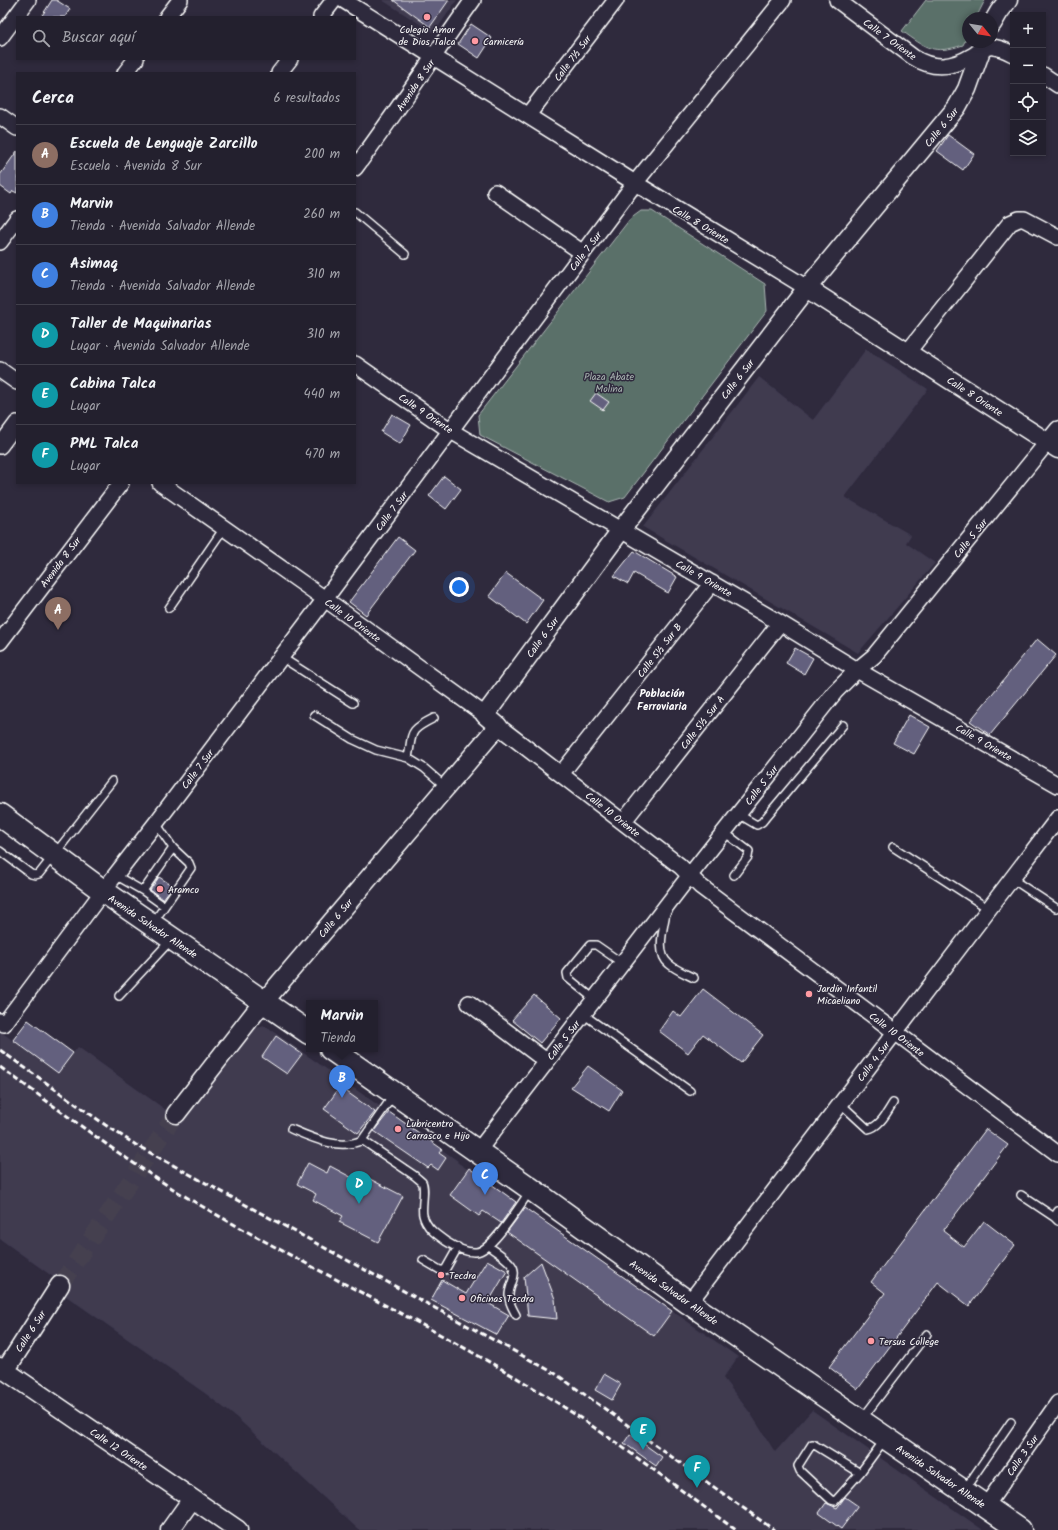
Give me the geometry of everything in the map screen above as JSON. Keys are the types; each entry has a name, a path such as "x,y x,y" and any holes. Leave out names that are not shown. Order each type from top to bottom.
{"main road":[{"name":"Avenida Salvador Allende","path":"0,815 53,855 109,883 152,925 306,1031"},
{"name":"Avenida Salvador Allende","path":"336,1052 478,1151 689,1303 1020,1530"}],"street":[{"path":"16,16 28,0"},
{"path":"168,16 180,0"},
{"path":"323,16 334,0"},
{"name":"Calle 8 Oriente","path":"343,0 635,183 807,288 907,353 1055,440"},
{"name":"Avenida 8 Sur","path":"356,167 392,118 473,0"},
{"name":"Calle 7½ Sur","path":"528,115 616,0"},
{"name":"Calle 7 Sur","path":"2,1023 281,658 635,183 783,0"},
{"name":"Calle 7 Oriente","path":"837,0 913,57 926,64 946,67 962,62 980,48"},
{"path":"997,12 1001,2"},
{"path":"0,38 16,16"},
{"name":"Calle 6 Sur","path":"176,1114 264,1002 447,787 621,530 807,288 957,107 967,89 981,48"},
{"name":"Calle 7 Oriente","path":"994,48 1010,53"},
{"path":"126,72 135,60"},
{"path":"280,72 289,60"},
{"path":"1046,77 1058,85"},
{"path":"0,116 16,127"},
{"path":"495,192 583,253"},
{"path":"907,353 1010,223 1019,219 1024,219 1058,237"},
{"path":"0,242 16,220"},
{"name":"Calle 9 Oriente","path":"356,365 451,430 780,623 856,670 1058,785"},
{"path":"0,370 16,381"},
{"path":"0,446 16,424"},
{"name":"Calle 5 Sur","path":"478,1151 690,875 835,692 856,670 874,656 1055,440"},
{"name":"Avenida 8 Sur","path":"0,642 119,484"},
{"name":"Calle 10 Oriente","path":"161,484 325,599 492,720 680,866 700,886 1058,1154"},
{"name":"Calle 5½ Sur B","path":"561,774 712,583"},
{"name":"Calle 5½ Sur A","path":"623,822 780,623"},
{"name":"Calle 4 Sur","path":"689,1303 1058,818"},
{"path":"469,1003 546,1061"},
{"name":"Calle 6 Sur","path":"2,1372 60,1285"},
{"name":"Calle 12 Oriente","path":"2,1372 238,1530"},
{"name":"Calle 3 Sur","path":"986,1506 1058,1403"},
{"path":"170,1530 192,1499"}],"lane":[{"path":"356,213 405,254"},
{"path":"169,608 224,528"},
{"path":"281,658 353,703"},
{"path":"314,715 352,739 376,750 408,758 424,768 447,787"},
{"path":"408,758 413,730 434,718"},
{"path":"738,814 757,825 762,822 843,725"},
{"path":"0,851 35,875 39,874 112,781"},
{"path":"152,925 190,868 189,863 173,848 156,823"},
{"path":"724,832 750,851 748,857 734,875"},
{"path":"893,847 989,909"},
{"path":"143,892 173,848"},
{"path":"1012,879 1056,908"},
{"path":"109,883 143,892 164,906"},
{"path":"666,906 661,944 665,960 671,966 694,978"},
{"path":"119,996 172,939"},
{"path":"594,999 568,978 567,974 590,945 596,945 622,963"},
{"path":"583,1014 690,1091"},
{"path":"291,1129 314,1139 347,1145 355,1143 362,1140 388,1103 393,1092"},
{"path":"841,1104 868,1129 877,1125 893,1103"},
{"path":"362,1140 422,1182 424,1187 422,1196 423,1216 426,1223 431,1231 439,1237 465,1251 476,1252 488,1246 502,1230 531,1189"},
{"path":"1021,1195 1056,1216"},
{"path":"488,1246 511,1263 514,1274 508,1295 516,1315"},
{"path":"423,1260 440,1270 445,1270 458,1247"},
{"path":"861,1420 927,1334"},
{"path":"964,1491 1011,1422"},
{"path":"860,1473 813,1444 798,1466 800,1471 831,1500 835,1501 860,1473 886,1438"}],"shaded area":[{"name":"Colegio Amor de Dios Talca","path":"382,0 457,0 434,33"},
{"path":"866,349 928,389 845,497 911,535 906,543 935,563 858,653 643,527 759,377 813,420"},
{"path":"265,1026 458,1161 457,1162 467,1169 469,1168 738,1357 723,1378 751,1414 775,1452 812,1410 983,1530 359,1530 237,1418 206,1394 66,1296 70,1289 0,1239 0,1031 57,1073 78,1047 180,1120 256,1028"}],"green space":[{"path":"926,0 985,0 979,12 962,12 962,45 944,49 930,48 917,42 902,31"},
{"name":"Plaza Abate Molina","path":"641,211 652,211 765,284 767,311 625,497 609,502 480,435 478,415 630,219"}],"building":[{"path":"52,0 56,0 70,9 66,16 42,16"},
{"name":"Colegio Amor de Dios Talca","path":"393,0 449,0 430,27"},
{"name":"Carnicería","path":"471,24 492,38 479,58 458,44"},
{"path":"948,135 974,154 963,170 937,151"},
{"path":"16,152 16,192 13,191 11,194 0,186 0,175"},
{"path":"596,393 609,402 603,410 590,401"},
{"path":"392,414 411,425 400,444 381,432"},
{"path":"444,476 461,489 446,509 429,496"},
{"path":"398,537 415,550 366,615 349,602"},
{"path":"634,551 677,577 668,593 634,573 628,584 614,576"},
{"path":"506,573 543,600 526,624 489,596"},
{"path":"1037,639 1056,655 990,735 970,721"},
{"path":"795,648 813,658 804,674 786,663"},
{"path":"909,715 930,727 914,754 893,743"},
{"name":"Aramco","path":"159,877 173,886 163,899 150,890"},
{"path":"703,989 763,1035 741,1063 703,1034 688,1053 659,1031 673,1011 681,1017"},
{"path":"534,995 561,1018 540,1043 512,1020"},
{"path":"28,1020 73,1053 58,1073 13,1040"},
{"path":"276,1036 302,1054 287,1074 262,1057"},
{"path":"588,1066 622,1090 609,1111 571,1087"},
{"path":"340,1087 375,1112 358,1133 324,1109"},
{"path":"389,1112 442,1149 439,1153 446,1158 438,1170 431,1165 428,1168 374,1131"},
{"path":"986,1129 1008,1145 943,1231 964,1247 984,1221 1015,1245 969,1306 938,1282 858,1389 829,1367 885,1293 871,1282"},
{"path":"308,1163 327,1173 330,1166 360,1182 364,1176 403,1196 378,1242 339,1222 343,1216 313,1200 316,1194 297,1184"},
{"path":"469,1168 516,1202 501,1223 483,1211 479,1216 450,1195"},
{"path":"525,1208 672,1311 654,1336 507,1232"},
{"name":"Oficinas Tecdra","path":"487,1260 507,1271 488,1303 509,1315 497,1335 431,1300 442,1280 466,1294"},
{"path":"541,1262 555,1299 557,1319 528,1316 524,1277"},
{"path":"604,1374 621,1384 612,1400 595,1390"},
{"path":"630,1434 662,1457 656,1466 624,1443"},
{"path":"845,1497 858,1506 841,1529 819,1513 826,1503 837,1508"}],"tunnel":[{"path":"60,1285 176,1114"}],"railway":[{"path":"0,1050 136,1145 556,1374 774,1530"},
{"path":"0,1067 101,1140 178,1192 246,1231 492,1363 532,1387 610,1438 736,1530"}],"place":[{"name":"Colegio Amor de Dios Talca","path":"427,17"},
{"name":"Carnicería","path":"475,41"},
{"name":"Escuela de Lenguaje Zarcillo","path":"58,630"},
{"name":"Aramco","path":"160,889"},
{"name":"Jardín Infantil Micaeliano","path":"809,994"},
{"name":"Marvin","path":"342,1098"},
{"name":"Lubricentro Carrasco e Hijo","path":"398,1129"},
{"name":"Asimaq","path":"485,1195"},
{"name":"Taller de Maquinarias","path":"359,1204"},
{"name":"Tecdra","path":"441,1275"},
{"name":"Oficinas Tecdra","path":"462,1298"},
{"name":"Tersus College","path":"871,1341"},
{"name":"Cabina Talca","path":"643,1450"},
{"name":"PML Talca","path":"697,1488"}],"district":[{"name":"Población Ferroviaria","path":"662,699"}]}
